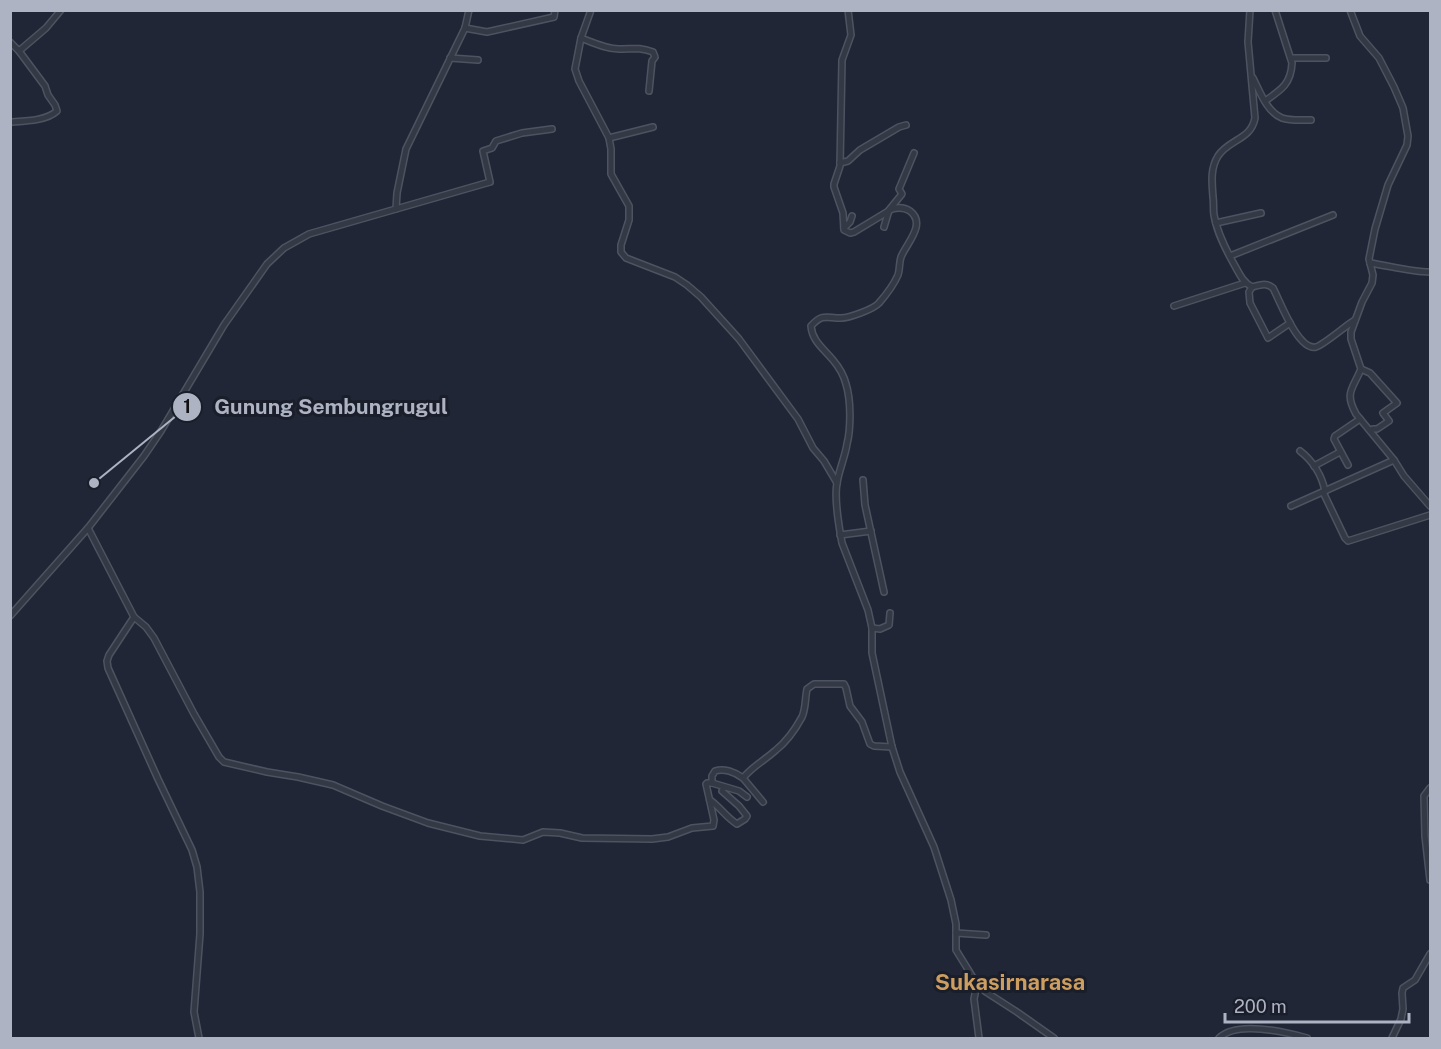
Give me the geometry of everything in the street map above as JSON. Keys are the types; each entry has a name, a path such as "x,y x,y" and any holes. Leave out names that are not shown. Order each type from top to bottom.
{"street":[{"path":"19,51 46,28 61,10"},
{"path":"396,209 406,149 465,28 470,10"},
{"path":"465,28 487,32 554,17 555,10"},
{"path":"591,10 575,69 609,138 611,174 629,206 629,220 620,249 623,256 675,277 701,297 739,339 798,418 813,448 837,483"},
{"path":"848,10 851,35 842,60 840,163 834,187 843,213 844,228 847,232 852,232 897,207 905,209 914,216 916,222 915,231 900,259 896,279 879,303 846,317 825,316 811,326 819,346 835,362 846,383 850,418 848,443 836,493 840,535 868,610 872,628 872,653 892,747 900,771 934,847 951,900 956,924 956,950 977,984 1054,1038"},
{"path":"1250,10 1248,42 1255,108 1254,126 1248,134 1225,147 1218,156 1212,171 1216,223 1220,235 1245,283 1252,287 1269,285 1277,295 1302,342 1308,346 1314,347 1321,344 1356,319"},
{"path":"1265,101 1289,80 1292,68 1291,58 1275,10"},
{"path":"1350,10 1360,36 1379,58 1392,81 1403,108 1408,136 1407,145 1388,185 1370,250 1372,283 1351,332 1351,339 1361,369 1349,394 1351,405 1360,419 1394,460 1404,476 1431,506"},
{"path":"582,38 601,46 619,49 644,48 653,52 655,57 652,60 649,91"},
{"path":"10,42 45,86 57,111 33,120 10,122"},
{"path":"450,57 478,60"},
{"path":"1291,58 1326,58"},
{"path":"1252,75 1265,101 1281,118 1311,120"},
{"path":"840,163 848,161 860,150 906,125"},
{"path":"609,138 652,127"},
{"path":"10,616 88,528 161,431 224,326 267,264 284,248 309,234 490,182 483,151 492,148 496,141 522,133 552,129"},
{"path":"884,227 889,210 902,194 899,189 914,153"},
{"path":"1216,223 1261,213"},
{"path":"1230,256 1333,215"},
{"path":"844,228 852,216"},
{"path":"1370,263 1431,272"},
{"path":"1174,306 1245,283"},
{"path":"1252,287 1249,292 1250,303 1268,338 1290,323"},
{"path":"1361,369 1370,373 1397,403 1383,413 1389,421 1377,429 1370,430"},
{"path":"1348,465 1334,439 1360,419"},
{"path":"1300,451 1308,457 1323,482 1324,492 1348,541 1431,515"},
{"path":"1314,466 1340,452"},
{"path":"1291,506 1394,460"},
{"path":"863,480 865,504 884,592"},
{"path":"88,528 134,616 154,638 214,748 227,764 333,785 428,823 461,832 523,840 543,832 582,838 652,839 668,837 692,828 713,826 714,820 707,783 739,791 747,797"},
{"path":"840,535 871,531"},
{"path":"872,628 880,629 889,626 890,613"},
{"path":"134,616 109,655 107,663 192,850 197,867 200,892 200,934 194,1012 199,1038"},
{"path":"743,778 750,769 776,751 783,743 803,714 807,689 814,684 844,684 850,706 862,722 870,744 892,747"},
{"path":"712,783 713,773 718,770 723,769 738,774 763,802"},
{"path":"709,800 737,824 745,819 747,816 743,810 722,791 724,787"},
{"path":"1431,788 1424,796 1425,836 1431,880"},
{"path":"956,933 986,935"},
{"path":"1392,1038 1401,1019 1403,988 1415,980 1431,954"},
{"path":"977,984 974,1005 978,1038"},
{"path":"1219,1038 1241,1029 1288,1033 1306,1038"}],"place":[{"name":"Gunung Sembungrugul","path":"94,483"}],"district":[{"name":"Sukasirnarasa","path":"1010,982"}]}
